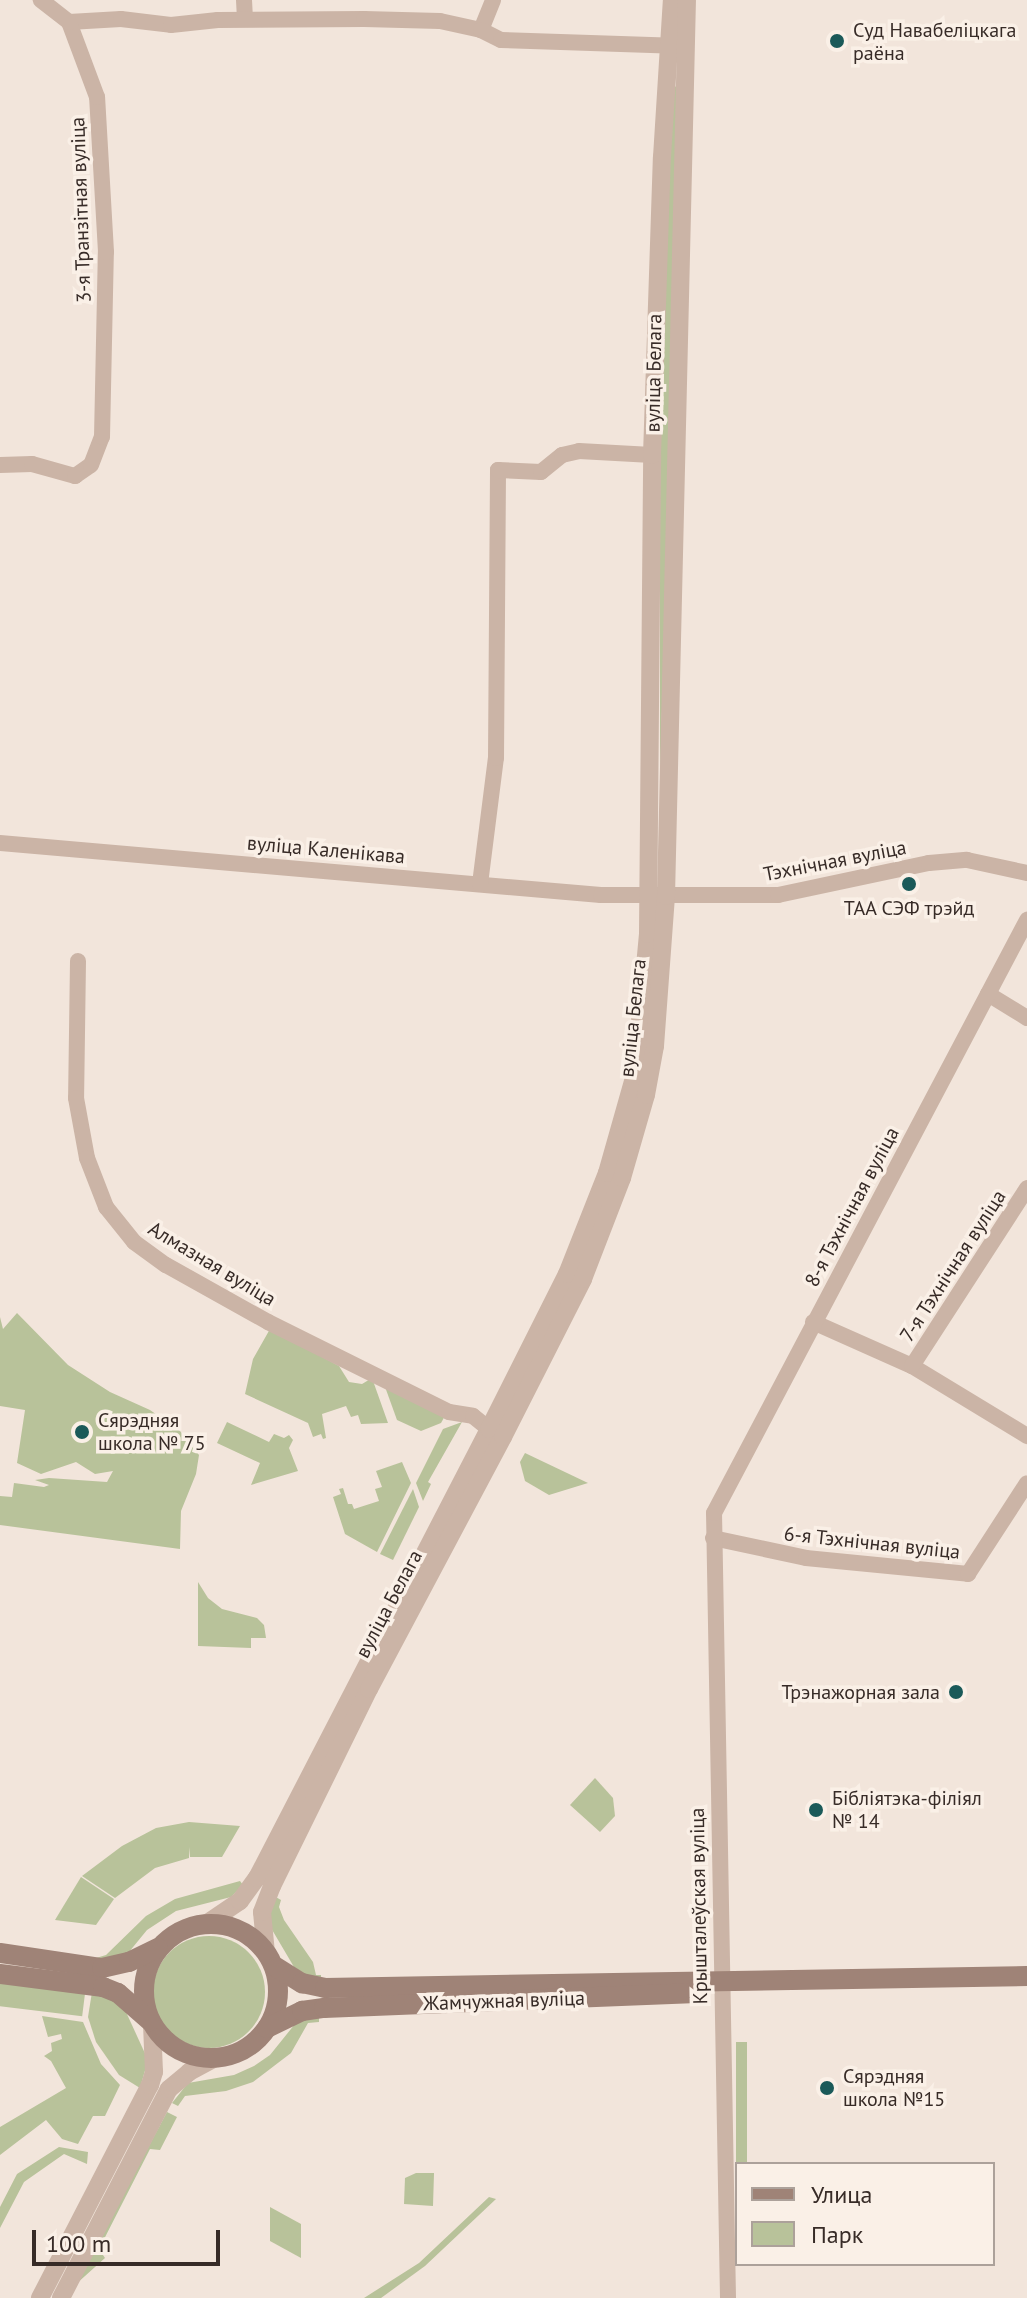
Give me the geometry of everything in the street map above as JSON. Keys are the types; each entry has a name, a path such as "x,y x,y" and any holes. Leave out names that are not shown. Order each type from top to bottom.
{"main road":[{"path":"0,1953 102,1968 129,1962 158,1948 182,1930 206,1924 235,1928 271,1960 276,2004 267,2028 239,2051 215,2058 197,2057 175,2048 118,1993 103,1987 0,1974"},
{"path":"151,2023 144,1981 158,1948"},
{"name":"Жамчужная вуліца","path":"271,1960 302,1983 325,1988 720,1984 1027,1976"},
{"name":"Жамчужная вуліца","path":"267,2028 302,2011 324,2008 675,1996 720,1984"}],"street":[{"path":"41,0 69,22 121,19 171,25 245,19 440,21 481,30 501,40 676,46"},
{"path":"244,0 245,19"},
{"path":"364,0 364,19"},
{"path":"481,30 493,0"},
{"name":"вуліца Белага","path":"271,1960 262,1912 272,1886 369,1689 583,1279 622,1178 643,1107 655,1046 676,46 672,0"},
{"name":"вуліца Белага","path":"206,1924 240,1901 257,1878 489,1429 567,1274 607,1173 635,1074 658,896 652,455 676,46 687,0"},
{"name":"3-я Транзітная вуліца","path":"0,465 32,464 75,476 91,465 102,437 106,252 101,139 97,97 69,22"},
{"path":"480,884 496,758 498,470 541,472 562,455 579,451 652,455"},
{"name":"вуліца Каленікава","path":"0,843 601,895 658,896"},
{"name":"Тэхнічная вуліца","path":"658,896 778,895 929,863 967,860 1027,873"},
{"name":"8-я Тэхнічная вуліца","path":"714,1513 1027,920"},
{"name":"Алмазная вуліца","path":"78,961 76,1098 87,1158 106,1207 134,1242 166,1265 268,1322 449,1412 473,1416 489,1429"},
{"path":"988,994 1027,1018"},
{"name":"7-я Тэхнічная вуліца","path":"912,1366 1027,1188"},
{"path":"813,1322 912,1366 1027,1436"},
{"name":"6-я Тэхнічная вуліца","path":"713,1538 806,1558 968,1574 1027,1483"},
{"name":"Крышталеўская вуліца","path":"714,1513 728,2298"},
{"path":"40,2298 150,2085 154,2072 151,2023"},
{"path":"61,2298 169,2089 184,2075 215,2058"}],"green space":[{"path":"671,86 679,87 660,782 660,474"},
{"name":"Сярэдняя школа № 75","path":"17,1313 68,1365 110,1392 150,1410 180,1431 199,1455 196,1474 181,1511 180,1549 0,1525 0,1496 12,1497 14,1483 44,1487 49,1485 35,1480 49,1478 107,1482 113,1471 95,1474 76,1462 41,1474 17,1463 25,1410 0,1406 0,1317 3,1329"},
{"path":"270,1329 339,1366 349,1382 362,1384 372,1378 388,1423 361,1424 358,1415 351,1417 346,1406 322,1414 326,1438 323,1439 321,1434 313,1437 308,1423 245,1394 253,1359"},
{"path":"384,1384 446,1414 441,1423 421,1431 397,1420"},
{"path":"227,1422 269,1442 274,1434 284,1438 289,1435 293,1440 289,1448 298,1471 251,1485 260,1463 217,1443"},
{"path":"462,1422 428,1482 431,1484 423,1501 416,1483 443,1429"},
{"path":"525,1453 588,1483 549,1495 525,1481 520,1462"},
{"path":"402,1462 411,1483 377,1552 345,1534 333,1497 341,1494 339,1489 343,1488 348,1504 352,1504 354,1509 379,1501 375,1489 382,1487 376,1471"},
{"path":"413,1489 419,1507 393,1560 380,1554"},
{"path":"198,1582 208,1598 222,1609 257,1618 264,1625 266,1638 251,1638 251,1648 198,1646"},
{"path":"595,1778 613,1798 615,1816 600,1832 570,1805"},
{"path":"189,1822 240,1826 222,1857 190,1857 189,1847 189,1858 155,1868 115,1898 82,1876 122,1846 156,1828"},
{"path":"81,1877 114,1899 96,1925 55,1920"},
{"path":"240,1881 243,1885 231,1897 176,1911 147,1930 129,1952 107,1959 96,1958 106,1955 146,1916 175,1899"},
{"path":"274,1896 281,1900 279,1907 284,1920 313,1962 316,1975 321,1975 321,1981 313,1980 294,1967 271,1928 270,1910"},
{"path":"209,1936 230,1940 248,1953 261,1971 265,1992 261,2013 248,2031 230,2044 209,2048 188,2044 170,2031 157,2013 153,1992 157,1971 170,1953 188,1940"},
{"path":"0,1980 85,1990 82,2016 0,2006"},
{"path":"92,1992 109,1997 126,2012 148,2060 140,2088 119,2075 96,2042 88,2017"},
{"path":"42,2016 83,2022 101,2064 120,2085 105,2116 93,2116 78,2144 62,2139 46,2120 0,2155 0,2127 66,2088 51,2061 44,2056 52,2051 51,2043 62,2039 61,2034 48,2037"},
{"path":"319,2016 319,2022 308,2023 291,2053 253,2082 226,2091 185,2096 178,2106 172,2103 188,2083 234,2075 254,2066 270,2055 299,2019"},
{"path":"736,2042 747,2042 747,2162 736,2162"},
{"path":"167,2112 177,2117 160,2150 150,2149 99,2249 105,2258 75,2285"},
{"path":"59,2147 88,2152 87,2164 64,2154 24,2182 0,2228 0,2207 17,2174"},
{"path":"416,2173 434,2173 433,2206 404,2204 405,2178"},
{"path":"489,2197 496,2199 425,2266 381,2298 364,2298 419,2263"},
{"path":"270,2207 301,2224 301,2258 270,2241"}],"place":[{"name":"Суд Навабеліцкага раёна","path":"837,41"},
{"name":"ТАА СЭФ трэйд","path":"909,884"},
{"name":"Сярэдняя школа № 75","path":"82,1432"},
{"name":"Трэнажорная зала","path":"956,1692"},
{"name":"Бібліятэка-філіял № 14","path":"816,1810"},
{"name":"Сярэдняя школа №15","path":"827,2088"}]}
